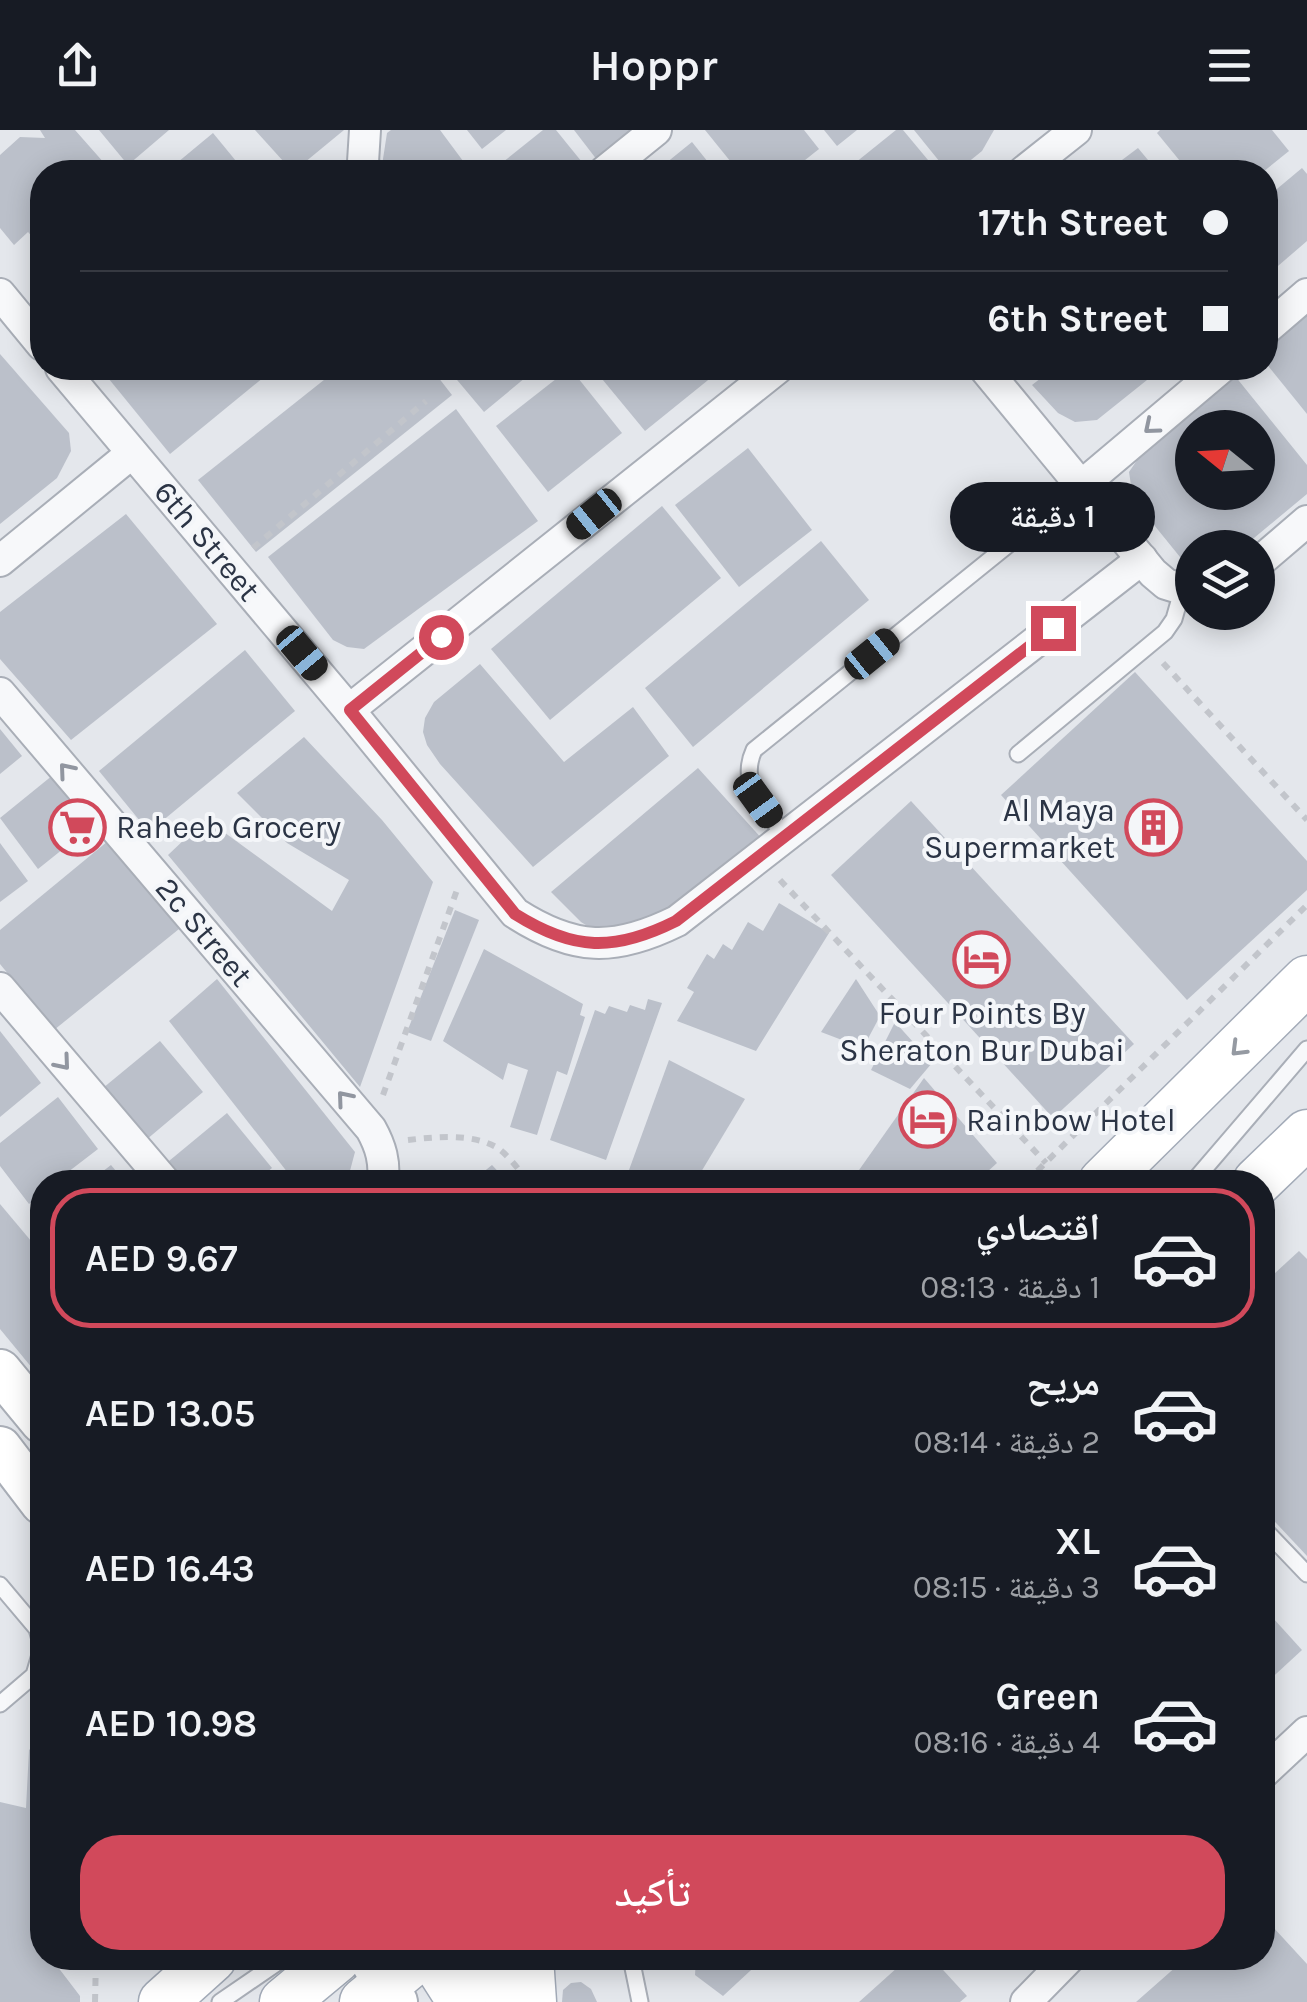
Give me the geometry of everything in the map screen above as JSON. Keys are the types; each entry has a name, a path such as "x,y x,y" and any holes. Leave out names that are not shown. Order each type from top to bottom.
{"main road":[{"path":"1114,1170 1307,980"},
{"path":"1269,1170 1307,1134"},
{"path":"0,1371 30,1407"},
{"path":"2,1453 30,1488"},
{"path":"163,2002 199,1970"},
{"path":"284,2002 323,1970"},
{"path":"442,1970 462,2002"},
{"path":"492,1970 510,2002"},
{"path":"530,1970 532,2002"}],"street":[{"path":"362,160 365,130"},
{"path":"619,160 656,130"},
{"path":"1037,160 1076,130"},
{"path":"1278,319 1307,294"},
{"path":"5,309 30,333"},
{"name":"6th Street","path":"71,380 350,710 515,914 544,932 577,943 612,944 646,936 676,921 1142,559"},
{"path":"350,710 763,380"},
{"path":"994,380 1142,559 1166,584 1175,587"},
{"path":"1082,486 1207,380"},
{"path":"0,561 132,452"},
{"path":"1275,548 1307,521"},
{"name":"2c Street","path":"0,692 376,1138"},
{"path":"0,988 156,1170"},
{"path":"376,1138 384,1170"},
{"path":"1275,1763 1307,1732"},
{"path":"1034,1993 1058,1970"}],"lane":[{"path":"785,836 748,780 754,750 1082,486"},
{"path":"1018,754 1148,647 1175,617"},
{"path":"1203,1170 1307,1049"},
{"path":"1275,1541 1307,1574"},
{"path":"0,1585 30,1622"},
{"path":"0,1704 30,1678"},
{"path":"220,2002 267,1970"},
{"path":"634,1970 640,2002"}],"path":[{"path":"230,568 426,401"},
{"path":"1148,647 1307,820"},
{"path":"758,857 1046,1163"},
{"path":"468,859 376,1138 466,1139 497,1147 519,1170"},
{"path":"1039,1170 1307,905"},
{"path":"95,2002 96,1970"}],"building":[{"path":"40,130 75,130 101,160 30,160 30,234 14,245 0,228 0,155 20,137 45,138"},
{"path":"99,130 169,130 134,160 124,160"},
{"path":"255,130 344,130 308,160 282,160"},
{"path":"440,130 462,160 383,160 387,133"},
{"path":"467,130 506,130 482,149"},
{"path":"543,130 556,130 580,160 506,160"},
{"path":"574,130 651,130 615,160 597,160"},
{"path":"705,130 804,130 819,149 805,160 729,160"},
{"path":"824,130 857,130 837,146"},
{"path":"896,130 903,130 928,160 859,160"},
{"path":"914,130 994,130 982,151 971,160 938,160"},
{"path":"1272,130 1289,151 1278,160 1179,160 1157,133"},
{"path":"213,133 235,160 180,160"},
{"path":"692,142 706,160 670,160"},
{"path":"1138,148 1148,160 1122,160"},
{"path":"1302,168 1307,174 1307,241 1278,266 1278,188"},
{"path":"1307,310 1307,414 1278,378 1278,333"},
{"path":"0,354 69,433 71,451 57,478 0,524"},
{"path":"110,380 260,380 170,454"},
{"path":"324,380 440,380 452,395 256,552 198,480"},
{"path":"457,380 523,380 484,412"},
{"path":"555,380 580,380 622,433 548,492 496,426"},
{"path":"603,380 708,380 645,431"},
{"path":"1038,380 1147,380 1097,420 1075,422 1058,413 1032,385"},
{"path":"1230,380 1238,380 1263,410 1192,410"},
{"path":"456,409 538,521 364,649 347,647 333,640 268,557"},
{"path":"1175,423 1175,510 1275,510 1275,425 1307,465 1307,494 1264,530 1175,530 1175,551 1133,499 1129,472 1148,444"},
{"path":"748,448 812,530 739,587 675,505"},
{"path":"662,506 721,578 550,720 491,649"},
{"path":"126,514 217,624 71,740 0,659 0,612"},
{"path":"821,541 869,600 693,747 645,688"},
{"path":"245,650 295,711 149,832 99,771"},
{"path":"480,664 564,762 633,707 669,756 533,867 440,764 423,732 434,702"},
{"name":"Al Maya Supermarket","path":"1135,672 1307,861 1307,890 1187,1000 1001,795"},
{"path":"0,729 22,756 0,774"},
{"path":"304,737 382,820 433,882 360,1087 168,855 206,819 332,911 349,880 287,843 237,793"},
{"path":"698,768 764,841 651,933 602,935 581,922 551,892"},
{"path":"53,775 93,825 38,869 0,818"},
{"name":"Four Points By Sheraton Bur Dubai","path":"911,801 1134,1044 1053,1118 831,875"},
{"path":"108,841 179,929 54,1030 0,964 0,930"},
{"path":"0,843 28,881 0,902"},
{"path":"779,903 829,933 756,1051 677,1021 694,992 687,988 707,954 714,959 723,944 732,950 748,922 763,931"},
{"path":"455,910 479,920 431,1041 407,1032"},
{"path":"484,949 583,1004 580,1015 585,1017 567,1075 557,1071 537,1135 510,1127 528,1070 508,1063 503,1080 443,1041"},
{"path":"217,979 355,1152 350,1170 286,1170 169,1021"},
{"path":"856,979 880,1016 863,1048 821,1032"},
{"path":"648,999 662,1003 606,1160 550,1140 595,1010 605,1014 609,1006 627,1012 630,1005 645,1010"},
{"path":"895,1022 932,1063 910,1089 871,1070"},
{"path":"0,1031 41,1083 0,1117"},
{"path":"160,1041 203,1092 146,1140 103,1088"},
{"path":"669,1060 745,1099 702,1170 629,1170"},
{"name":"Rainbow Hotel","path":"924,1078 997,1163 989,1170 859,1170"},
{"path":"58,1097 98,1149 71,1170 30,1170 29,1204 0,1166 0,1143"},
{"path":"227,1113 272,1168 177,1170 169,1161"},
{"path":"0,1204 30,1240 30,1365 0,1329"},
{"path":"1299,1251 1307,1259 1307,1556 1275,1522 1275,1273"},
{"path":"1275,1620 1302,1650 1275,1675"},
{"path":"29,1750 30,1970 60,1970 80,1996 80,2002 0,2002 0,1802 26,1808"},
{"path":"1275,1929 1307,1964 1307,2002 1136,2002 1172,1970 1275,1970"},
{"path":"695,1970 751,1970 723,1996 695,1975"},
{"path":"895,1970 943,1970 967,1996 960,2002 859,2002"},
{"path":"581,1982 591,1989 597,2002 562,2002 563,1990 571,1983"}],"place":[{"name":"Raheeb Grocery","path":"77,827"},
{"name":"Al Maya Supermarket","path":"1154,828"},
{"name":"Four Points By Sheraton Bur Dubai","path":"982,959"},
{"name":"Rainbow Hotel","path":"927,1120"}],"route":[{"path":"441,637 350,710 515,914 544,932 577,943 612,944 646,936 676,921 1053,628"}]}
